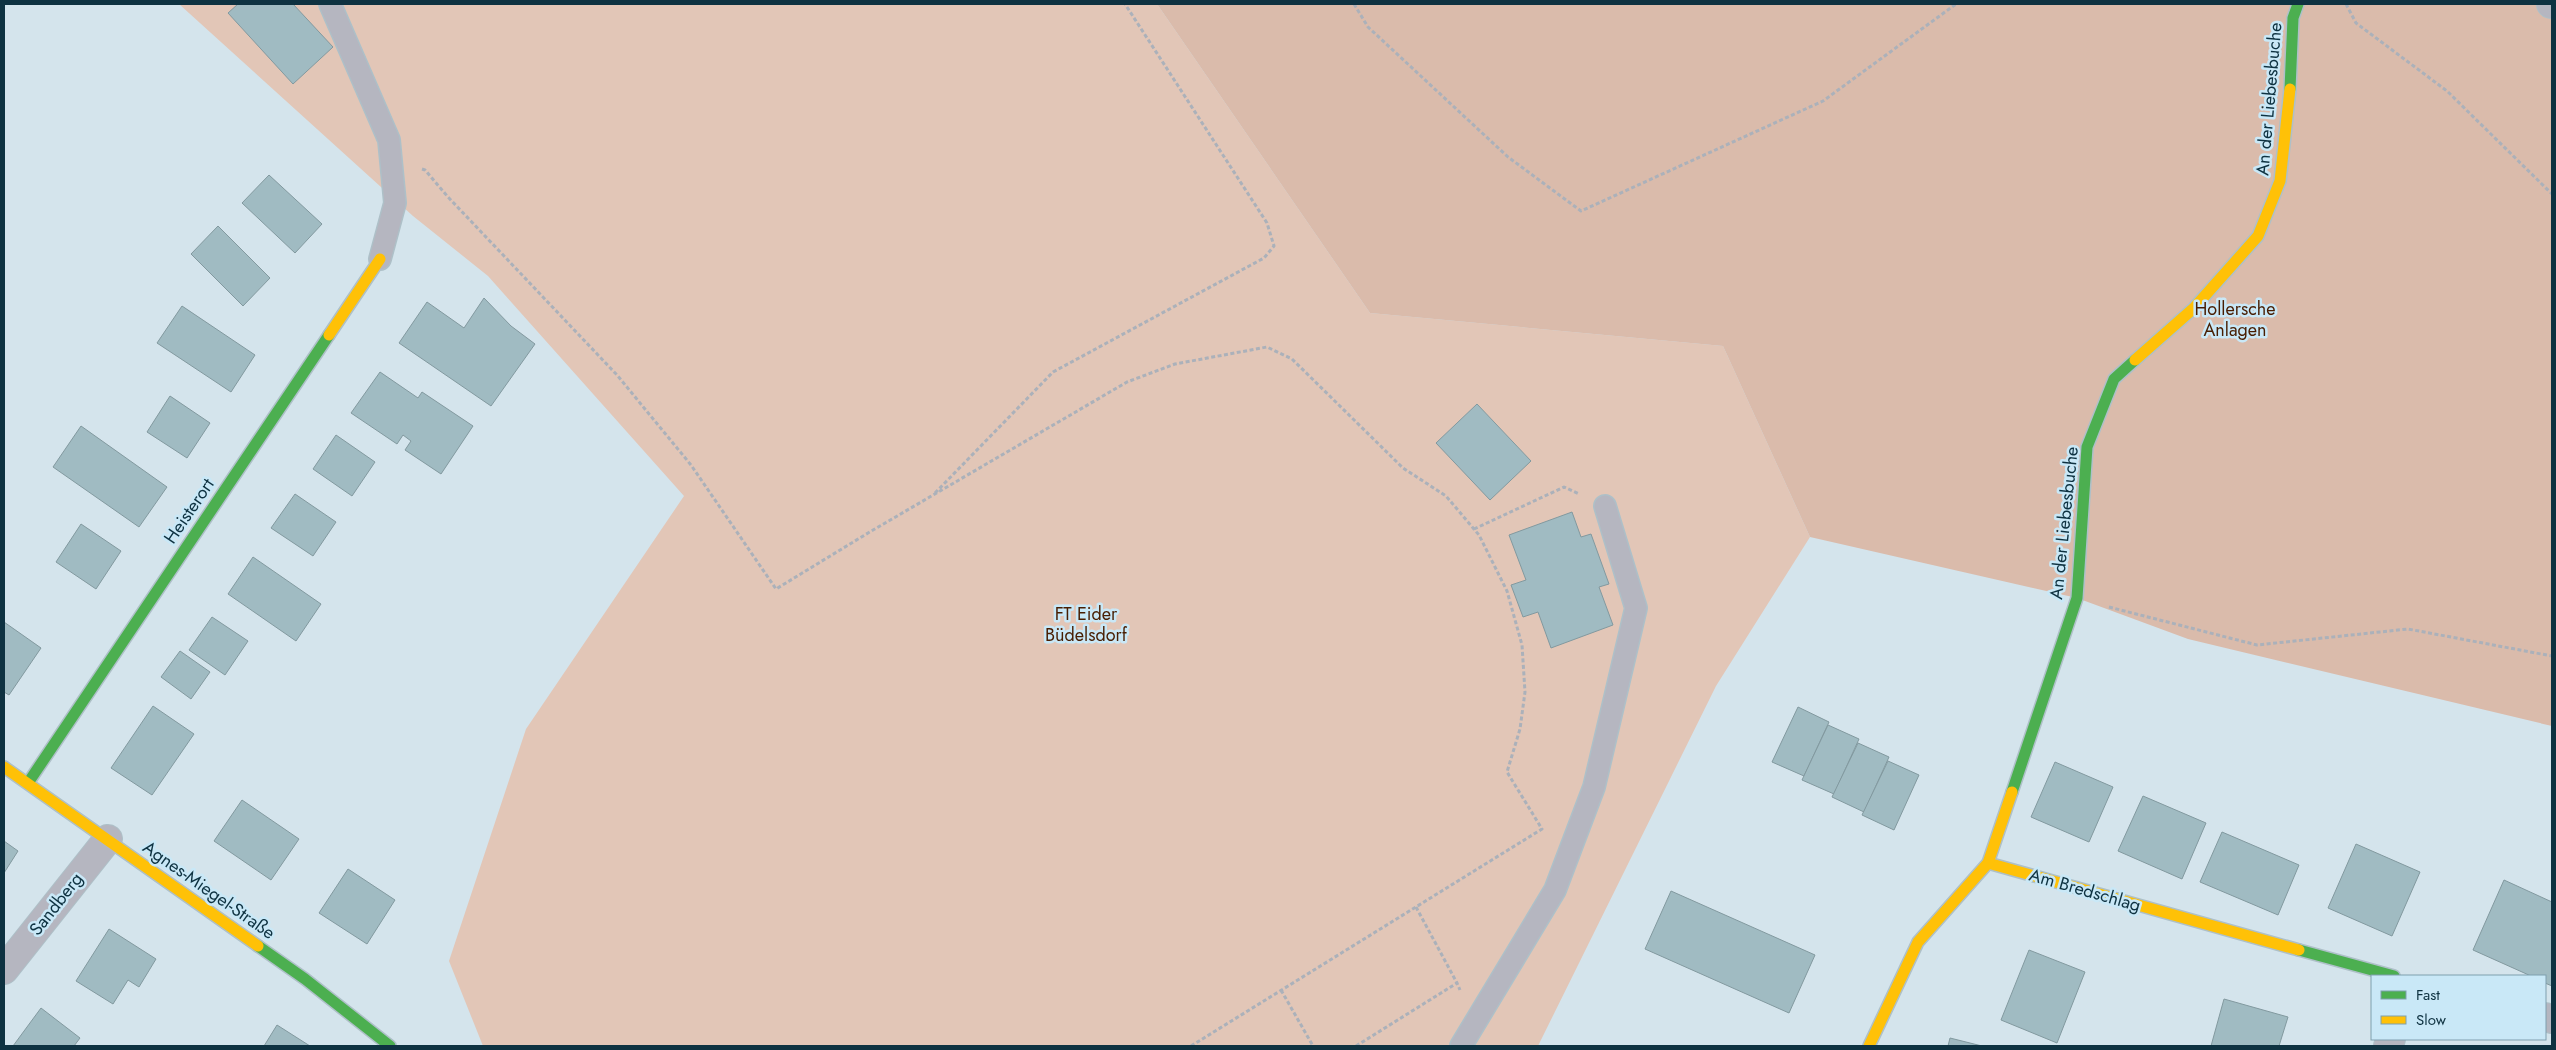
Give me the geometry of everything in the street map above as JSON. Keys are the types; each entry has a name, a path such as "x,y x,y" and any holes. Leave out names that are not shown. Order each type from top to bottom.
{"street":[{"name":"An der Liebesbuche","path":"1988,863 2077,598 2078,542 2087,447 2114,379 2194,308 2258,236 2280,181 2289,111 2293,18 2298,4"},
{"name":"Heisterort","path":"28,784 380,259"},
{"name":"Agnes-Miegel-Straße","path":"4,767 305,979 390,1046"},
{"name":"Sandberg","path":"4,970 108,839"},
{"name":"Am Bredschlag","path":"1988,863 2390,975"},
{"path":"1869,1046 1918,942 1988,863"}],"lane":[{"path":"330,4 389,140 395,203 380,259"},
{"path":"1461,1046 1555,890 1594,786 1636,608 1605,506"}],"path":[{"path":"932,496 1053,372 1264,258 1274,246 1267,223 1125,4"},
{"path":"1354,4 1368,27 1508,157 1581,211 1823,101 1956,4"},
{"path":"2346,4 2356,23 2446,90 2552,194"},
{"path":"392,166 425,170 448,197 617,375 691,465 776,589 1127,382 1175,364 1267,347 1292,359 1403,468 1446,496 1479,535 1507,591 1522,645 1524,692 1520,729 1507,772 1542,828 1191,1046"},
{"path":"1474,529 1564,487 1605,506"},
{"path":"2077,598 2257,645 2408,629 2552,656"},
{"path":"1416,907 1457,983 1475,1023"},
{"path":"1356,1046 1457,983"},
{"path":"1281,990 1313,1046"}],"green space":[{"name":"FT Eider Büdelsdorf","path":"179,4 1157,4 1370,313 1723,346 1810,537 1716,686 1538,1046 483,1046 449,961 526,729 684,496 488,276 413,216"},
{"name":"Hollersche Anlagen","path":"1157,4 2552,4 2552,726 2188,639 2077,598 1810,537 1723,346 1370,313"}],"building":[{"path":"238,4 293,4 333,47 293,84 228,13"},
{"path":"269,175 322,224 295,253 242,203"},
{"path":"218,226 270,278 243,306 191,254"},
{"path":"484,298 511,326 535,344 491,406 399,343 427,302 464,328"},
{"path":"182,306 255,355 231,392 157,343"},
{"path":"380,372 418,398 422,392 473,426 441,474 405,450 411,441 403,435 397,444 351,413"},
{"path":"170,396 210,423 187,458 147,432"},
{"path":"1477,404 1531,461 1490,500 1436,443"},
{"path":"81,426 167,487 139,527 53,467"},
{"path":"336,435 375,462 352,496 313,469"},
{"path":"295,494 336,522 313,556 271,528"},
{"path":"1572,512 1581,537 1591,534 1609,584 1599,587 1613,625 1551,648 1538,612 1523,617 1511,585 1526,580 1509,535"},
{"path":"81,524 121,551 96,589 56,562"},
{"path":"253,557 321,604 296,641 228,594"},
{"path":"212,617 248,641 225,675 189,650"},
{"path":"4,622 41,648 9,695 4,692"},
{"path":"180,651 210,672 191,699 161,677"},
{"path":"153,706 194,734 152,795 111,768"},
{"path":"1798,707 1829,722 1804,776 1772,762"},
{"path":"1828,725 1859,739 1834,794 1802,780"},
{"path":"1858,743 1889,757 1864,812 1832,797"},
{"path":"1888,761 1919,775 1894,830 1862,815"},
{"path":"2055,762 2113,787 2089,842 2031,817"},
{"path":"2143,796 2206,823 2182,879 2118,851"},
{"path":"242,800 299,839 271,880 214,841"},
{"path":"2222,832 2299,865 2278,915 2200,882"},
{"path":"4,841 18,851 4,873"},
{"path":"2356,844 2420,872 2392,936 2328,908"},
{"path":"348,869 395,900 367,944 319,913"},
{"path":"2504,880 2552,902 2552,986 2546,983 2546,975 2529,975 2473,950"},
{"path":"1671,891 1815,955 1789,1013 1645,949"},
{"path":"109,929 156,959 139,987 128,980 113,1004 76,981"},
{"path":"2029,950 2085,972 2057,1043 2001,1020"},
{"path":"2224,999 2288,1017 2279,1046 2211,1046"},
{"path":"41,1008 80,1038 74,1046 13,1046"},
{"path":"277,1025 310,1046 264,1046"},
{"path":"1950,1038 1982,1046 1948,1046"}],"traffic: fast":[{"path":"2290,89 2293,18 2298,4"},
{"path":"28,783 329,335"},
{"path":"2012,792 2077,598 2087,447 2114,379 2135,360"},
{"path":"258,946 305,979 390,1046"},
{"path":"2299,950 2390,975"}],"traffic: slow":[{"path":"2135,360 2194,308 2258,236 2280,181 2290,89"},
{"path":"329,335 380,259"},
{"path":"4,767 258,946"},
{"path":"1869,1046 1918,942 1988,863 2012,792"},
{"path":"1988,863 2299,950"}]}
